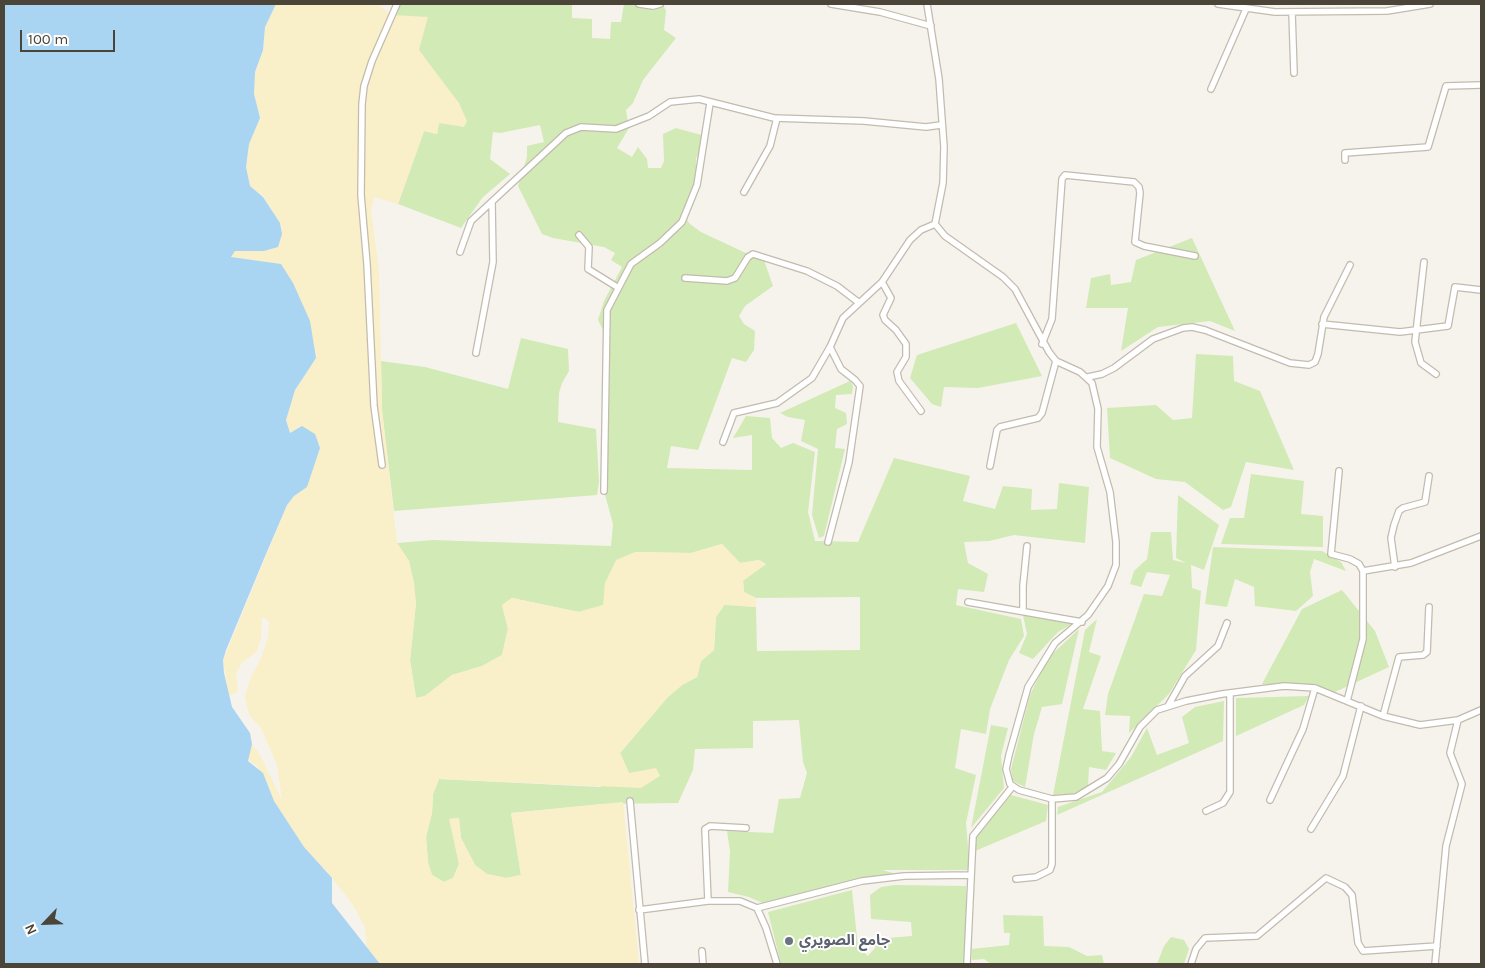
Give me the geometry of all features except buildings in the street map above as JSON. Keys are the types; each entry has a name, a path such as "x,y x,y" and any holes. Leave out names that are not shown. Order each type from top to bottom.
{"street":[{"path":"382,466 374,406 367,264 361,195 362,104 364,86 372,61 397,4"},
{"path":"640,4 653,6 660,4"},
{"path":"831,4 880,12 931,26"},
{"path":"926,4 938,78 944,147 942,183 935,224 945,236 995,271 1015,290 1042,344 1056,361 1088,377 1095,392 1098,409 1097,447 1110,492 1118,555 1108,586 1082,622 1055,643 1028,687 1006,769 1009,782 1019,790 1052,799 1076,797 1098,785 1119,764 1140,727 1149,717 1168,706 1230,693 1284,686 1315,688 1383,716 1420,725 1458,720 1481,710"},
{"path":"1218,4 1246,9 1292,12 1387,11 1430,4"},
{"path":"1210,89 1246,9"},
{"path":"1292,12 1294,73"},
{"path":"1345,160 1345,153 1428,147 1446,86 1481,85"},
{"path":"460,252 471,221 566,133 575,128 616,129 649,116 670,102 699,99 777,118 864,121 926,127 941,125"},
{"path":"604,491 607,310 617,287 631,264 665,239 682,222 698,186 710,103"},
{"path":"744,192 770,146 777,118"},
{"path":"1042,344 1052,318 1062,179 1065,175 1134,182 1139,187 1140,193 1135,242 1144,246 1195,256"},
{"path":"476,353 493,262 492,202"},
{"path":"723,442 734,413 777,403 812,378 830,347 843,318 858,302 882,282 910,240 921,230 935,224"},
{"path":"579,235 590,247 588,269 617,287"},
{"path":"686,278 727,281 735,278 748,257 753,254 807,270 837,286 858,302"},
{"path":"1424,262 1415,342 1421,363 1436,374"},
{"path":"1088,377 1102,374 1114,368 1153,339 1182,328 1192,327 1290,363 1309,366 1315,362 1318,354 1322,324 1350,265"},
{"path":"882,282 886,286 891,298 883,315 885,320 896,330 906,344 906,357 897,372 899,381 920,411"},
{"path":"1322,324 1400,332 1448,326 1455,287 1481,290"},
{"path":"828,542 849,462 860,386 841,369 830,347"},
{"path":"990,466 997,430 1000,427 1038,418 1042,413 1056,361"},
{"path":"1339,471 1331,554 1350,559 1359,564 1363,571 1363,639 1347,700"},
{"path":"1395,567 1391,538 1394,525 1399,512 1403,508 1426,502 1429,476"},
{"path":"1363,571 1411,563 1481,536"},
{"path":"1023,610 1027,546"},
{"path":"968,602 1023,610 1082,622"},
{"path":"1383,716 1399,657 1424,655 1427,652 1429,607"},
{"path":"1168,706 1185,676 1218,646 1227,623"},
{"path":"1270,800 1303,728 1315,688"},
{"path":"1206,811 1223,803 1230,792 1230,693"},
{"path":"1311,828 1343,776 1362,706"},
{"path":"1435,964 1446,846 1462,784 1450,753 1458,720"},
{"path":"967,964 969,875 973,836 1013,786"},
{"path":"1016,879 1036,877 1050,870 1052,864 1052,799"},
{"path":"630,801 645,964"},
{"path":"708,901 705,829 710,826 746,828"},
{"path":"639,910 708,901 740,901 757,908 862,881 904,876 969,875"},
{"path":"1191,964 1196,949 1205,938 1257,936 1326,878 1345,887 1352,895 1358,944 1363,951 1437,946"},
{"path":"757,908 766,928 777,964"},
{"path":"702,951 703,964"}],"green space":[{"path":"397,4 572,4 572,18 592,19 592,38 610,39 611,22 621,22 624,4 663,4 666,11 664,30 676,38 643,80 633,103 626,110 629,128 617,148 632,157 638,147 647,159 648,168 661,168 664,161 663,134 676,128 705,136 696,159 697,185 684,216 690,224 701,232 750,255 763,257 773,286 745,306 739,316 744,324 755,331 754,350 746,362 732,358 698,450 671,446 667,468 752,470 752,435 733,438 746,416 770,418 772,438 781,448 793,443 815,452 808,512 815,541 858,542 894,458 970,476 963,501 995,509 1003,486 1032,489 1031,510 1057,509 1059,483 1089,487 1085,543 1014,535 989,541 964,542 968,563 988,574 984,592 958,589 956,605 1021,619 1024,636 1009,660 990,709 986,734 961,729 955,768 976,775 966,823 970,870 882,870 904,876 862,881 767,905 749,897 728,892 730,851 727,831 773,833 779,799 800,798 807,773 803,762 799,720 753,721 753,748 695,749 693,770 678,803 602,804 511,813 521,875 506,878 487,874 475,865 461,838 459,818 450,819 459,864 453,878 444,882 432,875 428,863 426,837 432,813 433,794 439,779 600,787 629,773 620,753 667,698 682,685 697,677 701,661 714,650 716,617 725,604 756,607 757,651 860,650 860,597 756,598 744,592 743,580 766,564 759,560 740,563 722,544 691,553 635,552 605,583 604,605 579,612 512,598 502,605 508,629 502,655 482,666 452,675 425,696 416,698 410,660 416,603 409,561 397,543 433,540 611,546 613,524 604,491 607,338 598,320 604,301 622,267 611,260 615,253 604,247 553,238 542,234 518,186 527,157 527,146 544,142 540,125 500,133 493,132 490,159 510,174 483,197 461,228 398,204 424,131 437,134 439,123 432,69 392,15"},
{"path":"1192,238 1235,331 1210,321 1158,327 1121,351 1128,308 1086,308 1091,278 1110,274 1111,285 1131,282 1136,260"},
{"path":"1016,323 1042,376 978,388 944,387 941,407 932,404 910,378 917,355"},
{"path":"521,338 568,349 569,371 559,393 558,422 596,429 599,482 597,495 394,511 382,410 381,361 425,367 508,389"},
{"path":"1196,354 1233,356 1234,381 1260,391 1294,470 1246,462 1231,507 1223,510 1185,482 1156,479 1110,458 1107,408 1156,405 1173,420 1192,418"},
{"path":"850,381 853,386 852,394 836,395 835,408 846,413 847,424 837,429 835,448 845,449 824,536 819,538 812,515 818,449 801,441 805,420 788,417 780,413"},
{"path":"1251,474 1304,481 1301,514 1323,516 1323,547 1221,544 1230,518 1244,518"},
{"path":"1178,495 1219,525 1204,570 1191,565 1192,588 1201,591 1196,650 1169,694 1129,733 1130,716 1105,715 1108,694 1144,594 1162,596 1170,575 1147,572 1141,587 1130,584 1134,571 1147,559 1151,532 1171,532 1173,560 1186,563 1176,558"},
{"path":"1213,547 1322,551 1341,562 1346,571 1314,559 1310,572 1313,596 1296,611 1255,606 1254,587 1235,579 1227,607 1205,604"},
{"path":"1342,590 1375,631 1389,667 1335,692 1262,684 1302,609"},
{"path":"1023,615 1072,624 1058,632 1033,659 1019,653 1027,634"},
{"path":"1097,619 1089,652 1101,656 1083,709 1100,711 1102,751 1116,753 1106,770 1089,767 1088,786 1072,794 1053,795 1085,630"},
{"path":"1079,629 1062,704 1042,707 1034,734 1025,787 1013,781 1011,769 1030,695 1048,658"},
{"path":"1309,696 1304,705 1236,736 1236,698"},
{"path":"1224,701 1223,741 1057,815 1058,807 1102,792 1131,757 1147,728 1157,755 1189,743 1182,717 1195,707"},
{"path":"991,725 1008,728 1001,756 1004,788 971,828"},
{"path":"1011,795 1048,805 1046,821 975,851 976,838"},
{"path":"895,885 966,886 966,964 781,964 768,912 852,890 858,947 868,956 875,948 875,939 912,936 911,922 871,919 870,895 881,887"},
{"path":"1003,915 1043,916 1044,946 1069,947 1087,956 1102,955 1104,964 991,964 984,959 972,960 972,949 1009,945 1010,933 1004,933"},
{"path":"1171,937 1184,940 1189,949 1184,964 1157,964 1164,946"}],"sand":[{"path":"276,4 377,4 392,15 428,17 419,50 459,103 467,121 464,127 439,123 437,134 424,131 398,204 374,197 371,211 379,271 382,410 397,543 409,561 416,603 410,660 416,698 425,696 452,675 482,666 502,655 508,629 502,605 512,598 578,612 603,605 605,583 616,560 635,552 691,553 722,544 740,563 759,560 766,564 743,581 744,592 756,598 756,607 724,605 716,617 714,650 701,661 697,677 682,685 667,698 620,753 629,773 656,768 660,776 641,788 439,779 433,794 432,813 426,837 428,862 432,875 444,882 453,878 459,864 449,819 459,818 461,838 475,865 487,874 506,878 521,875 511,813 623,802 639,964 380,964 367,948 365,927 353,905 304,847 274,801 258,767 247,759 252,744 260,755 282,800 277,765 261,728 249,715 245,697 250,679 261,658 268,637 269,621 262,617 261,638 257,651 242,663 236,673 238,691 229,696 223,660 287,505 294,496 307,487 286,420 295,390 316,358 281,264 231,257 235,251 264,251 282,227 264,197 250,186 246,167 249,144 260,118 254,94 255,72 263,50 265,27"}],"water":[{"path":"4,4 276,4 265,27 263,50 255,72 254,94 260,118 249,144 246,167 250,186 263,197 280,223 282,234 278,247 264,251 235,251 231,257 281,264 293,283 310,321 316,358 295,390 286,420 290,433 302,426 315,434 320,448 307,487 294,496 287,505 266,554 226,650 223,660 224,673 232,707 250,733 252,744 248,761 263,773 274,801 304,847 332,878 332,903 380,964 4,964"}],"place":[{"name":"جامع الصويري","path":"789,941"}]}
